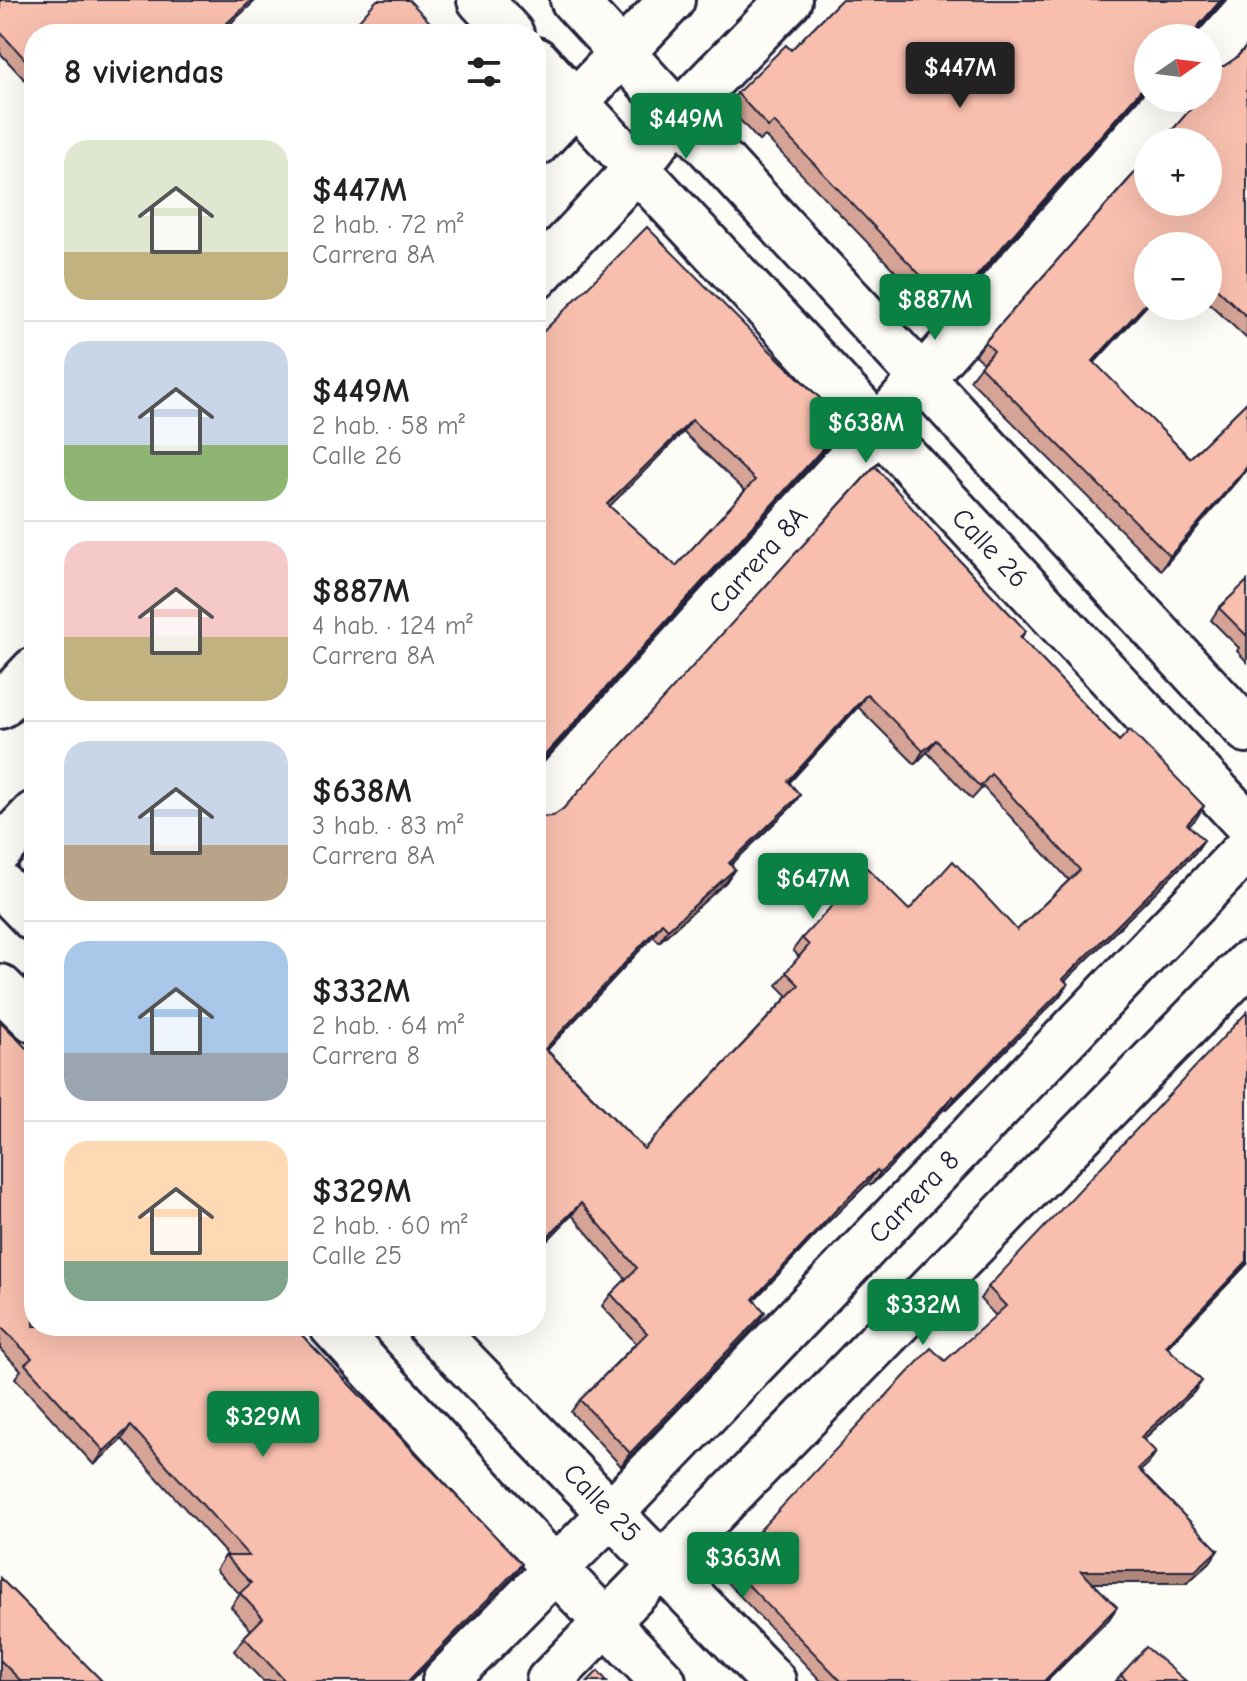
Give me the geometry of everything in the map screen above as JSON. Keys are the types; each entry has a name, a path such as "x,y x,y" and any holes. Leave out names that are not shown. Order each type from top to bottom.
{"street":[{"path":"480,0 502,24"},
{"path":"573,0 1247,730"},
{"path":"546,133 672,0"},
{"path":"546,266 636,169 678,114 789,0"},
{"path":"1222,39 1247,11"},
{"name":"Calle 26","path":"546,71 1247,824"},
{"name":"Carrera 8A","path":"546,794 878,428 1158,112"},
{"path":"0,706 24,681"},
{"path":"0,850 24,825"},
{"name":"Carrera 8","path":"445,1681 611,1513 1247,848"},
{"path":"0,884 24,909"},
{"path":"549,1681 1247,964"},
{"path":"0,987 24,1010"},
{"path":"341,1336 554,1568 663,1681"},
{"name":"Calle 25","path":"440,1336 773,1681"}],"building":[{"path":"0,0 252,0 226,24 24,24 24,58 0,32"},
{"path":"377,0 409,0 432,24 361,24 358,21"},
{"path":"841,0 1221,0 1200,24 1134,24 1134,98 950,306 774,122 768,127 737,93 786,45 791,50"},
{"path":"1247,46 1247,317 1222,293 1222,232 1134,232 1134,316 1093,361 1190,458 1247,402 1247,467 1170,556 980,366 994,351 985,342 1134,174 1134,216 1222,216 1222,128 1174,128 1188,112 1222,112 1222,66 1236,58"},
{"path":"647,227 846,423 546,754 546,329","holes":["692,420 755,480 676,566 607,504"]},
{"path":"875,466 1026,631 1020,637 1119,741 1130,730 1204,806 1187,824 1204,840 1063,979 1068,984 955,1098 953,1096 898,1156 880,1173 877,1170 836,1210 753,1299 765,1312 630,1453 580,1400 647,1333 611,1294 637,1268 581,1203 546,1238 546,1050 644,1149 799,985 786,972 809,945 802,938 867,868 909,910 953,861 1017,930 1080,870 991,774 980,787 936,740 923,751 867,694 788,781 800,795 729,863 735,869 668,929 662,923 546,1048 546,817 563,809"},
{"path":"1247,581 1247,636 1219,608"},
{"path":"1247,1012 1247,1261 1166,1346 1202,1381 1141,1437 1156,1452 1138,1469 1218,1550 1195,1571 1081,1571 1117,1607 1044,1681 841,1681 728,1564 931,1348 945,1361 1006,1306 988,1287"},
{"path":"0,1021 24,1046 24,1336 303,1336 522,1564 408,1681 285,1681 244,1637 263,1618 240,1593 251,1583 225,1556 249,1556 131,1426 104,1451 25,1364 32,1358 0,1326"},
{"path":"0,1578 102,1681 21,1681 0,1660"},
{"path":"1146,1647 1186,1681 1127,1681 1121,1675"},
{"path":"598,1671 607,1681 588,1681"}]}
